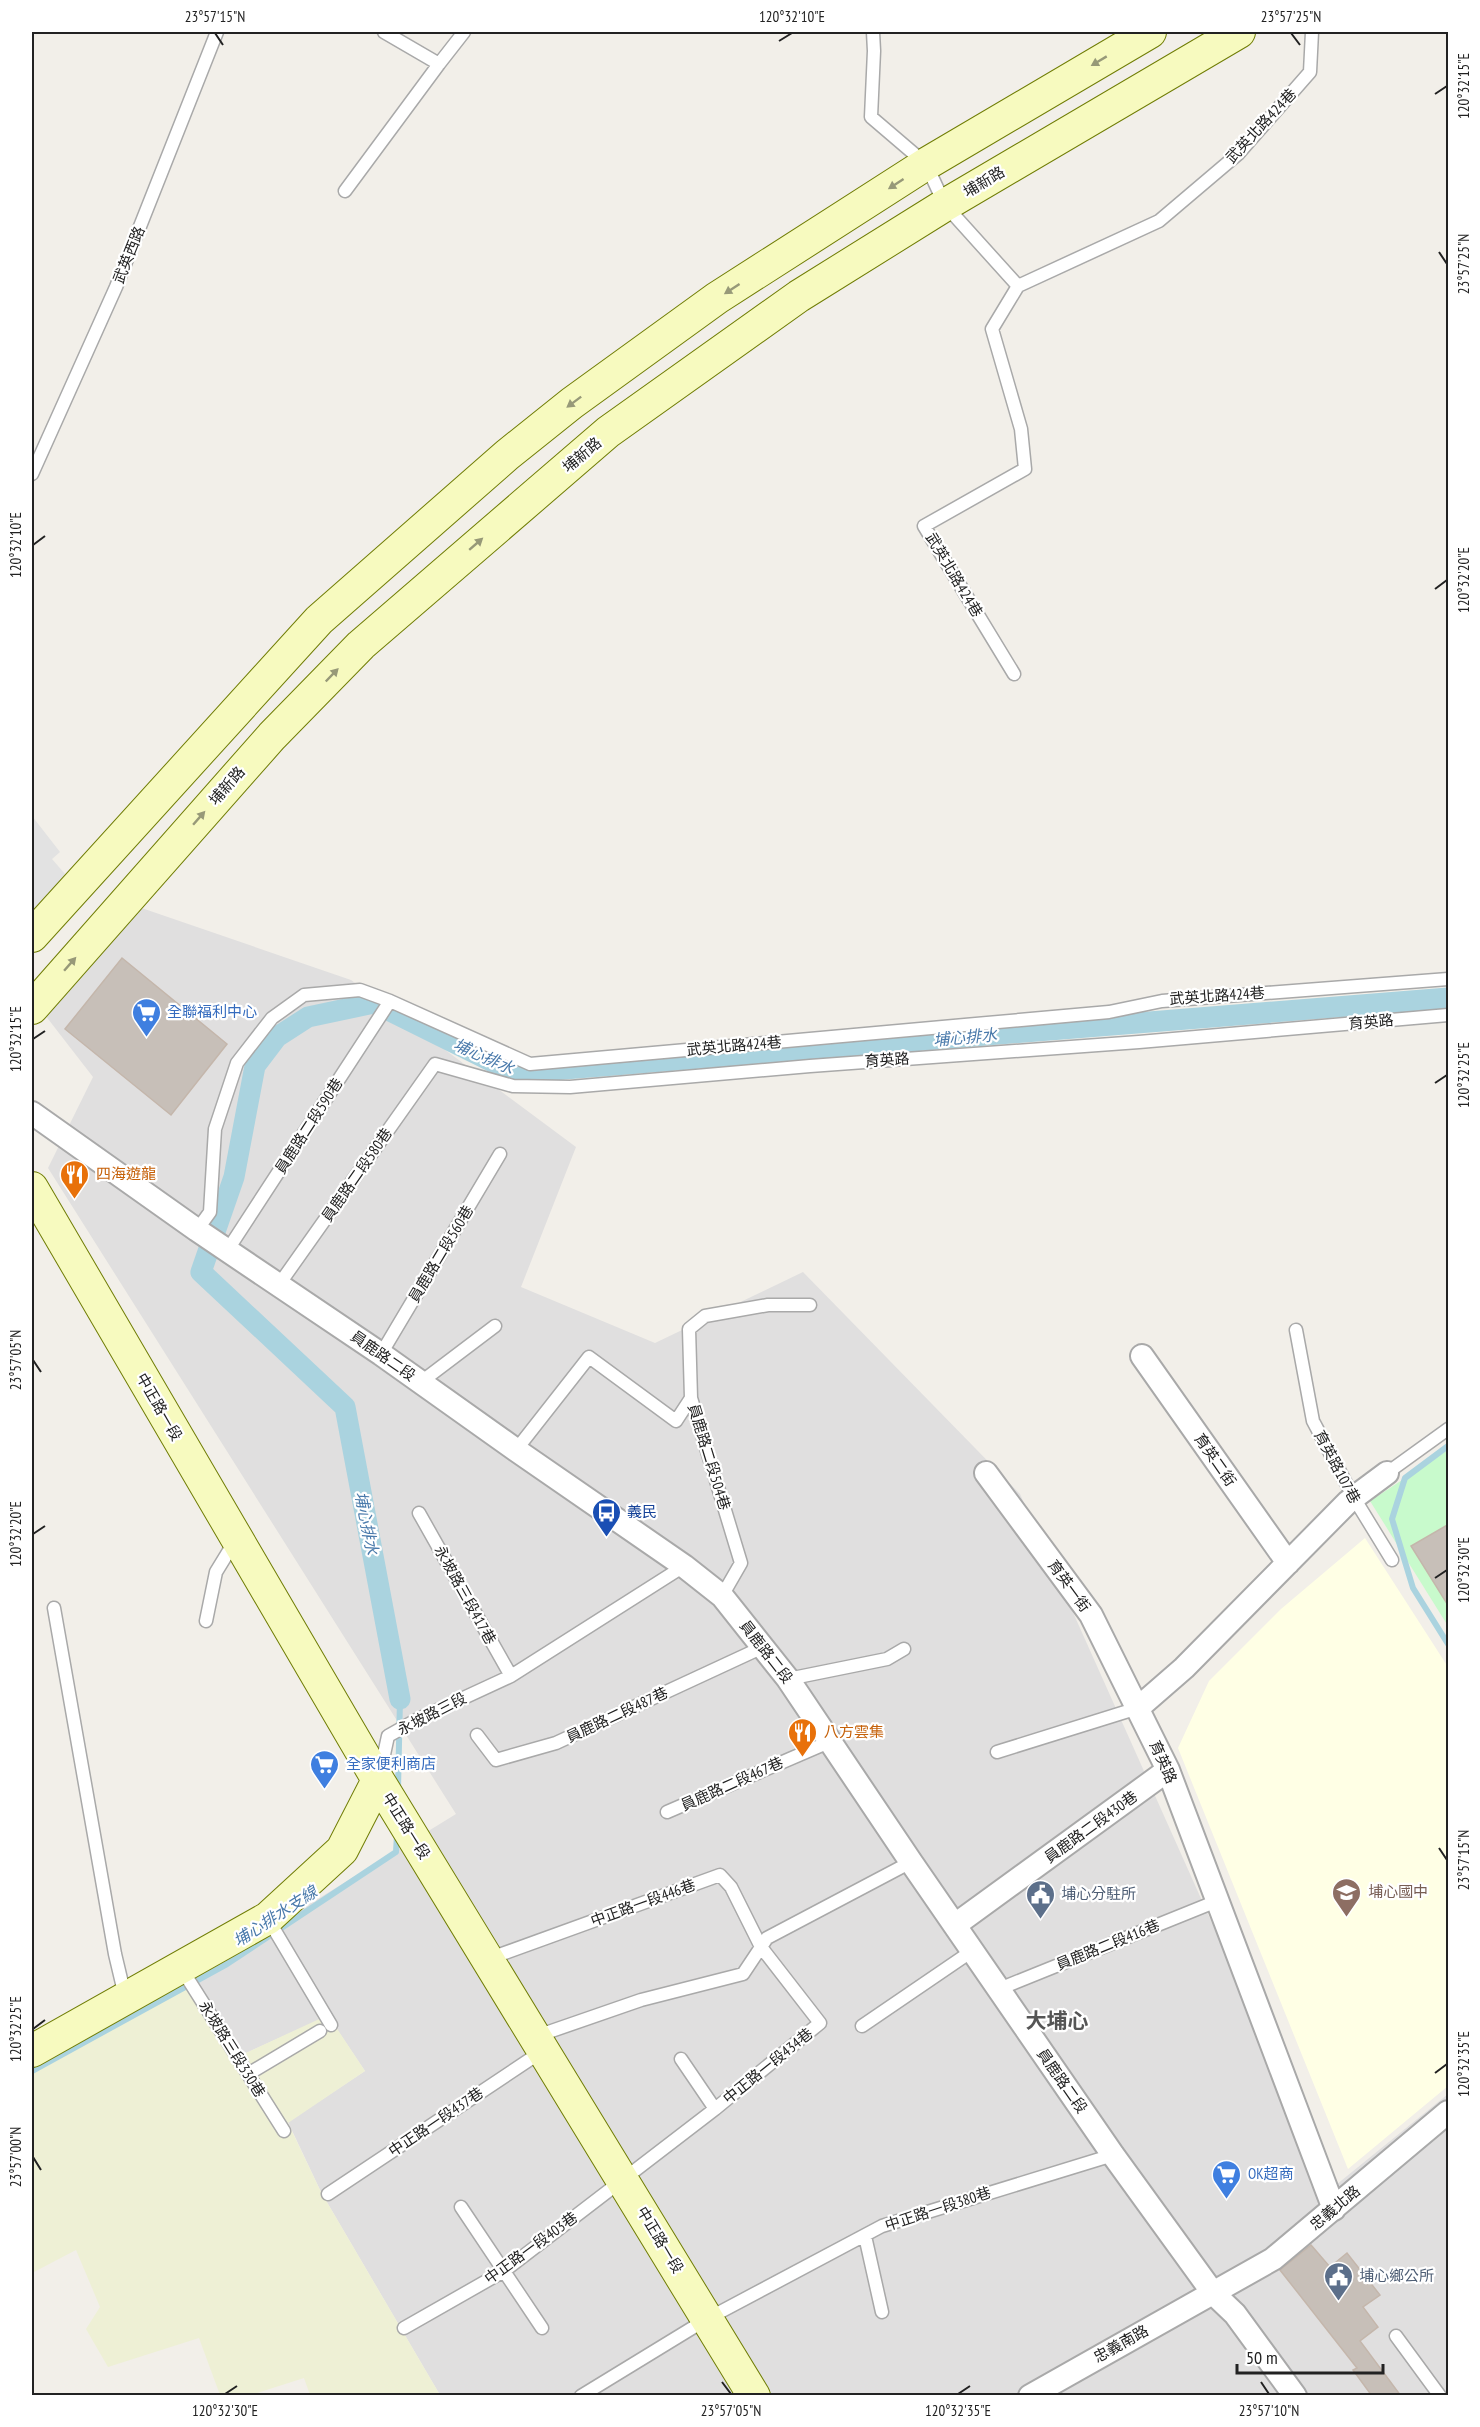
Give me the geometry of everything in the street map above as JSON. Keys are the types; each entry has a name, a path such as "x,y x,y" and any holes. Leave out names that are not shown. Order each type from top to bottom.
{"street":[{"path":"32,936 319,620 507,455 572,403 717,298 926,164 1150,32"},
{"name":"埔新路","path":"32,1008 272,736 361,645 608,432 799,296 945,205 1239,32"},
{"name":"員鹿路二段","path":"32,1113 227,1251 381,1354 684,1566 722,1596 788,1679 1113,2155 1213,2293 1234,2314 1296,2396"},
{"name":"中正路一段","path":"32,1188 378,1780 754,2396"},
{"name":"育英二街","path":"1142,1356 1288,1563"},
{"name":"育英一街","path":"986,1473 1091,1615 1138,1708"},
{"path":"1138,1708 1184,1668 1353,1498 1387,1473"},
{"name":"育英路","path":"1138,1708 1168,1770 1334,2210"},
{"name":"員鹿路二段430巷","path":"955,1925 1168,1770"},
{"name":"永坡路三段","path":"32,2051 268,1917 342,1850 378,1780"},
{"name":"忠義北路","path":"1213,2293 1273,2259 1449,2112"},
{"name":"忠義南路","path":"1030,2396 1213,2293"}],"lane":[{"name":"武英西路","path":"32,474 116,287 217,32"},
{"path":"384,32 439,64"},
{"path":"345,191 464,32"},
{"path":"873,32 871,117 926,164 945,205 1018,286"},
{"name":"武英北路424巷","path":"1014,674 924,526 1025,469 1021,429 992,329 1018,286 1159,221 1238,154 1311,72 1312,32"},
{"name":"武英北路424巷","path":"197,1230 210,1212 215,1130 237,1063 272,1018 304,995 360,990 390,1001 530,1064 1097,1013 1162,1001 1449,979"},
{"name":"員鹿路二段590巷","path":"227,1251 390,1001"},
{"name":"育英路","path":"435,1064 513,1086 570,1087 1449,1015"},
{"name":"員鹿路二段580巷","path":"278,1286 435,1064"},
{"name":"員鹿路二段560巷","path":"381,1354 500,1154"},
{"name":"員鹿路二段504巷","path":"722,1596 741,1563 691,1398 689,1329 705,1316 768,1305 810,1305"},
{"path":"421,1382 495,1326"},
{"name":"育英路107巷","path":"1296,1330 1313,1421 1353,1498 1392,1560"},
{"path":"516,1450 589,1357 676,1421 691,1398"},
{"path":"1387,1473 1449,1430"},
{"name":"永坡路三段417巷","path":"419,1513 511,1676"},
{"path":"206,1621 216,1572 236,1540"},
{"name":"永坡路三段","path":"378,1780 388,1736 418,1719 511,1676 684,1566"},
{"path":"54,1608 115,1954 126,1999"},
{"name":"員鹿路二段487巷","path":"477,1735 496,1760 556,1743 763,1647"},
{"path":"788,1679 887,1659 904,1649"},
{"path":"998,1752 1138,1708"},
{"name":"員鹿路二段467巷","path":"667,1812 829,1742"},
{"path":"540,2043 641,2000 743,1974 767,1938 911,1862"},
{"name":"中正路一段446巷","path":"488,1959 720,1875 731,1887 762,1947"},
{"name":"員鹿路二段416巷","path":"999,1989 1217,1901"},
{"path":"268,1917 331,2025"},
{"name":"中正路一段434巷","path":"681,2059 715,2109 820,2022 762,1947"},
{"path":"862,2026 972,1951"},
{"name":"永坡路三段330巷","path":"181,1968 284,2131"},
{"path":"248,2074 320,2031"},
{"name":"中正路一段437巷","path":"327,2194 540,2043"},
{"name":"中正路一段403巷","path":"404,2328 504,2271 715,2109"},
{"name":"中正路一段380巷","path":"581,2396 707,2319 882,2226 1113,2155"},
{"path":"460,2206 542,2328"},
{"path":"865,2236 882,2313"},
{"path":"1396,2336 1440,2396"}],"shaded area":[{"path":"32,816 60,852 52,859 65,874 32,922"},
{"path":"127,903 351,980 576,1147 521,1287 655,1343 803,1272 1020,1494 1331,2189 1448,2094 1448,2395 440,2395 321,2192 288,2122 365,2071 328,2016 237,2057 191,1977 456,1814 48,1168 93,1077 45,1015"},
{"name":"埔心國中","path":"1365,1538 1448,1667 1448,2086 1348,2169 1178,1748 1209,1681 1281,1609"},
{"path":"191,1977 237,2057 328,2015 365,2071 288,2123 321,2192 440,2395 310,2395 304,2378 251,2395 220,2395 199,2338 108,2367 86,2329 100,2307 76,2250 32,2273 32,2072"}],"green space":[{"path":"1448,1450 1448,1626 1370,1501"}],"building":[{"name":"全聯福利中心","path":"122,958 227,1044 171,1115 65,1029"},
{"path":"1449,1524 1449,1607 1411,1546"},
{"name":"埔心鄉公所","path":"1311,2245 1330,2267 1347,2253 1380,2295 1363,2307 1378,2327 1360,2341 1401,2396 1372,2396 1353,2370 1357,2368 1280,2270"}],"waterway":[{"name":"埔心排水","path":"400,1699 345,1407 201,1272 234,1177 255,1066 277,1037 308,1017 374,1003 515,1073 1448,998"},
{"path":"1448,1446 1405,1478 1392,1519 1413,1588 1448,1644"},
{"name":"埔心排水支線","path":"398,1789 400,1699"},
{"name":"埔心排水支線","path":"32,2071 227,1964 396,1852 397,1835"}],"place":[{"name":"全聯福利中心","path":"146,1038"},
{"name":"四海遊龍","path":"75,1200"},
{"name":"義民","path":"606,1538"},
{"name":"八方雲集","path":"803,1758"},
{"name":"全家便利商店","path":"325,1790"},
{"name":"埔心國中","path":"1347,1918"},
{"name":"埔心分駐所","path":"1040,1920"},
{"name":"OK超商","path":"1227,2200"},
{"name":"埔心鄉公所","path":"1338,2302"}],"district":[{"name":"大埔心","path":"1057,2021"}]}
